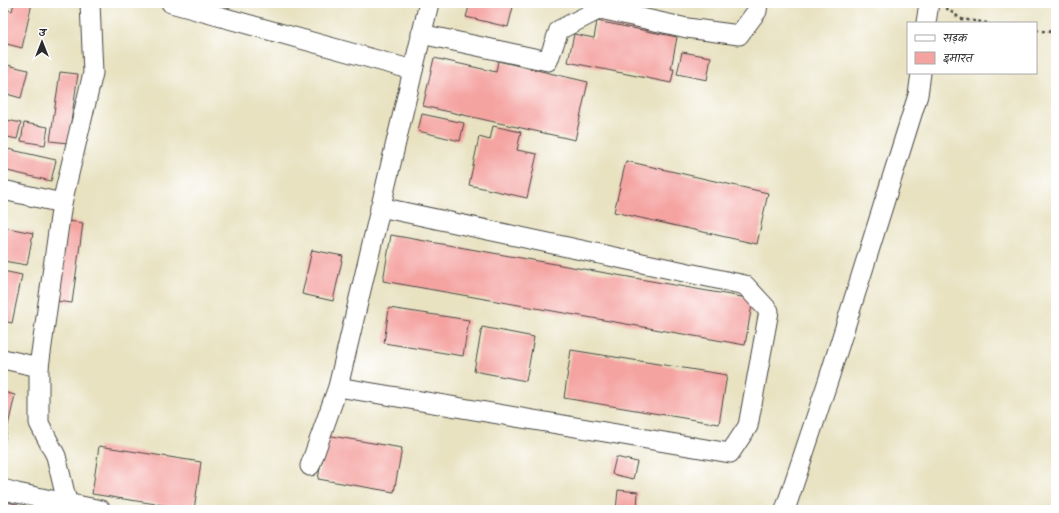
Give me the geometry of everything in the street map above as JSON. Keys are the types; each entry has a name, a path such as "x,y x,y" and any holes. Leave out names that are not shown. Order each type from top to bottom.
{"street":[{"path":"66,502 56,456 39,423 39,367 62,203 93,73 90,3"},
{"path":"171,3 413,70"},
{"path":"310,466 338,387 429,3"},
{"path":"421,34 548,61 559,30 600,9 686,28 739,35 757,11 758,3"},
{"path":"927,22 937,5"},
{"path":"785,510 829,378 914,110 921,74"},
{"path":"3,190 62,203"},
{"path":"338,387 730,453 748,426 769,311 745,285 380,207"},
{"path":"3,359 39,367"},
{"path":"3,489 101,510"}],"path":[{"path":"937,5 961,19 981,22"},
{"path":"1037,30 1049,32 1056,20"}],"building":[{"path":"14,3 32,3 22,48 3,43 3,9 12,11"},
{"path":"470,3 514,3 508,27 466,17"},
{"path":"597,21 677,37 671,69 674,69 671,83 568,62 574,34 594,38"},
{"path":"682,52 711,57 707,80 677,74"},
{"path":"434,58 496,72 498,61 588,82 575,140 423,106"},
{"path":"3,64 28,70 21,98 3,93"},
{"path":"60,72 78,74 68,143 50,141"},
{"path":"422,114 464,123 460,141 418,131"},
{"path":"3,119 21,123 17,139 3,136"},
{"path":"24,123 48,127 45,145 21,141"},
{"path":"493,126 521,132 517,150 537,154 527,198 469,185 479,137 490,140"},
{"path":"3,148 56,160 51,181 3,170"},
{"path":"626,161 768,193 757,244 614,212"},
{"path":"68,221 83,223 72,303 56,301"},
{"path":"3,227 33,233 27,265 3,261"},
{"path":"391,235 753,299 745,345 383,281"},
{"path":"312,250 343,256 333,301 302,294"},
{"path":"3,271 22,275 12,323 3,321"},
{"path":"389,308 469,320 463,356 384,343"},
{"path":"482,327 534,337 526,381 474,371"},
{"path":"571,350 727,375 719,424 564,398"},
{"path":"3,392 15,395 4,443 3,443"},
{"path":"326,435 402,448 394,492 318,479"},
{"path":"99,446 201,462 194,510 92,494"},
{"path":"616,457 637,462 633,479 612,474"},
{"path":"618,490 638,492 637,510 616,510"},
{"path":"3,500 18,505 16,510 3,510"}]}
